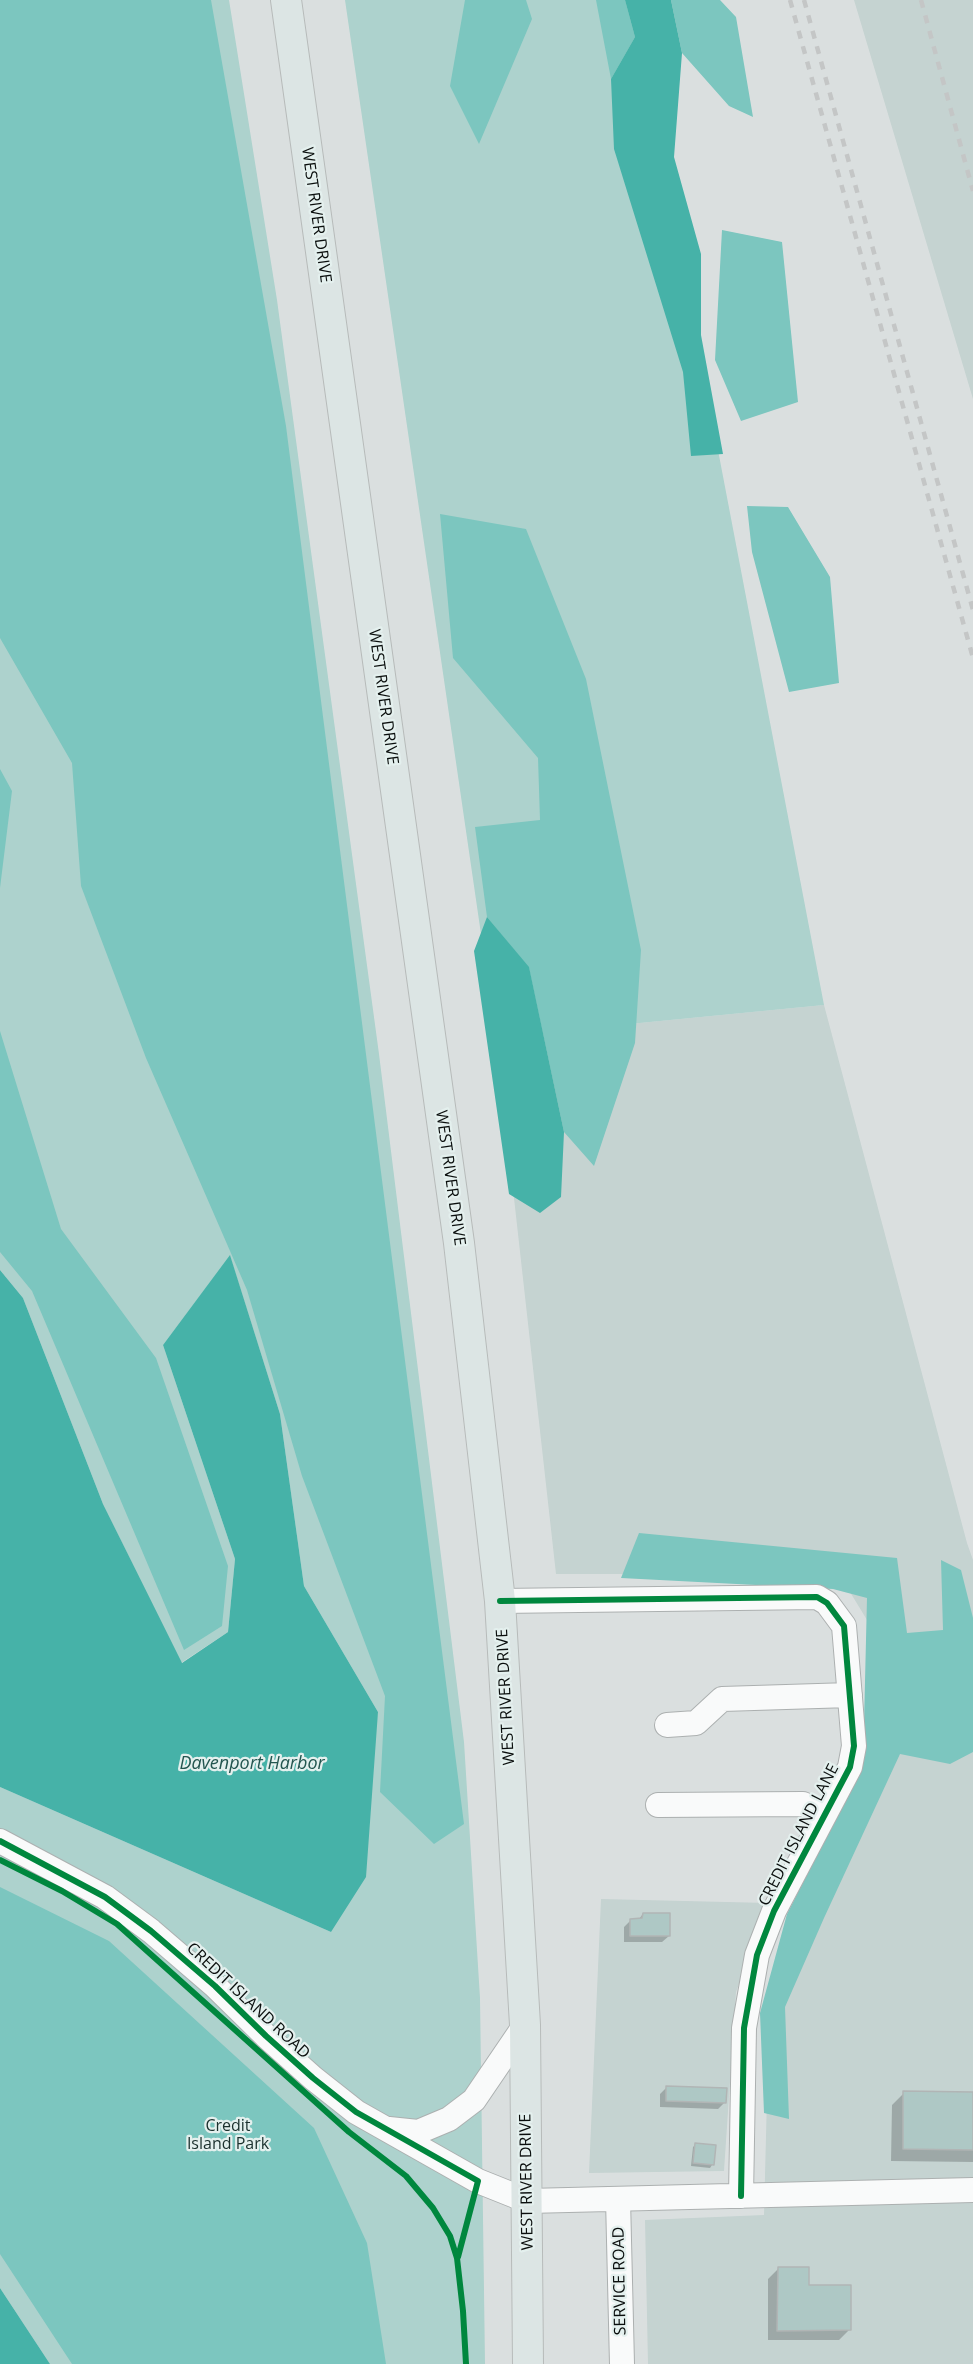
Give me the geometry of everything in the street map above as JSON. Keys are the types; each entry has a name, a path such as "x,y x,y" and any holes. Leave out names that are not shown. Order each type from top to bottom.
{"main road":[{"name":"WEST RIVER DRIVE","path":"286,0 459,1243 500,1601 525,2025 528,2364"}],"street":[{"name":"CREDIT ISLAND LANE","path":"500,1601 817,1597 827,1603 844,1626 854,1746 850,1767 774,1911 757,1955 744,2028 741,2196"},
{"path":"668,1725 696,1723 722,1699 850,1695"},
{"path":"658,1805 803,1804 825,1814"},
{"name":"CREDIT ISLAND ROAD","path":"0,1841 105,1897 151,1931 215,1986 313,2078 356,2112 478,2181 528,2201"},
{"path":"383,2129 418,2132 449,2119 474,2100 525,2025"},
{"path":"528,2201 973,2190"},
{"name":"SERVICE ROAD","path":"618,2199 622,2364"}],"shaded area":[{"path":"854,0 973,0 973,399"},
{"path":"824,1005 973,1560 973,2364 648,2364 645,2220 764,2215 769,2018 867,1778 878,1638 839,1574 556,1574 496,1037"},
{"path":"601,1899 769,1903 736,1992 724,2171 589,2173"}],"green space":[{"name":"Credit Island Park","path":"0,0 229,0 277,300 379,1054 464,1742 480,1998 485,2364 50,2364 0,2288 0,1787 331,1932 378,1712 304,1586 280,1414 230,1256 163,1345 235,1559 228,1632 181,1663 103,1504 23,1298 0,1270"},
{"path":"0,0 211,0 286,426 464,1824 434,1844 380,1792 385,1696 302,1476 247,1290 146,1058 81,886 72,763 0,638"},
{"path":"345,0 632,0 824,1005 496,1037"},
{"path":"465,0 526,0 532,19 479,144 450,86"},
{"path":"596,0 625,0 635,37 611,79"},
{"path":"671,0 720,0 736,17 753,117 729,106 682,53"},
{"path":"722,230 782,242 798,402 741,421 715,360"},
{"path":"747,506 788,507 830,577 839,683 789,692 752,552"},
{"path":"440,514 526,529 586,679 641,950 635,1043 594,1166 564,1132 529,968 487,917 475,827 540,820 538,758 453,658"},
{"path":"0,769 12,791 0,888"},
{"path":"0,1031 61,1229 156,1358 228,1566 222,1626 184,1650 32,1291 0,1252"},
{"path":"639,1533 897,1558 907,1633 943,1630 941,1560 961,1570 973,1618 973,1752 950,1764 900,1754 785,2007 789,2119 764,2113 760,2013 787,1914 863,1765 867,1598 833,1589 621,1578"},
{"name":"Credit Island Park","path":"0,1887 109,1941 314,2128 367,2243 386,2364 72,2364 0,2254"}],"water":[{"path":"625,0 671,0 682,53 674,157 701,254 701,335 723,454 691,456 683,372 614,149 611,79 635,37"},
{"path":"487,917 529,967 564,1132 561,1197 540,1213 509,1194 474,951"},
{"name":"Davenport Harbor","path":"230,1255 280,1414 304,1586 378,1712 366,1877 331,1932 0,1787 0,1270 23,1298 103,1504 182,1663 228,1632 235,1559 163,1345"},
{"path":"0,2288 50,2364 0,2364"}],"building":[{"path":"643,1913 670,1913 670,1936 630,1936 630,1919 642,1918"},
{"path":"666,2086 727,2088 726,2103 666,2101"},
{"path":"903,2091 973,2092 973,2150 903,2149"},
{"path":"695,2143 716,2145 714,2165 693,2163"},
{"path":"778,2267 809,2267 809,2285 851,2285 851,2330 777,2331"}],"railway":[{"path":"790,0 973,658"},
{"path":"804,0 973,610"},
{"path":"921,0 973,191"}],"cycle path":[{"path":"500,1601 817,1597 827,1603 844,1626 854,1746 850,1767 774,1911 757,1955 744,2028 741,2196"},
{"path":"0,1841 105,1897 151,1931 215,1986 313,2078 356,2112 478,2181 458,2257"},
{"path":"0,1860 62,1891 117,1924 349,2132 406,2176 433,2208 450,2236 457,2258 466,2364"}]}
